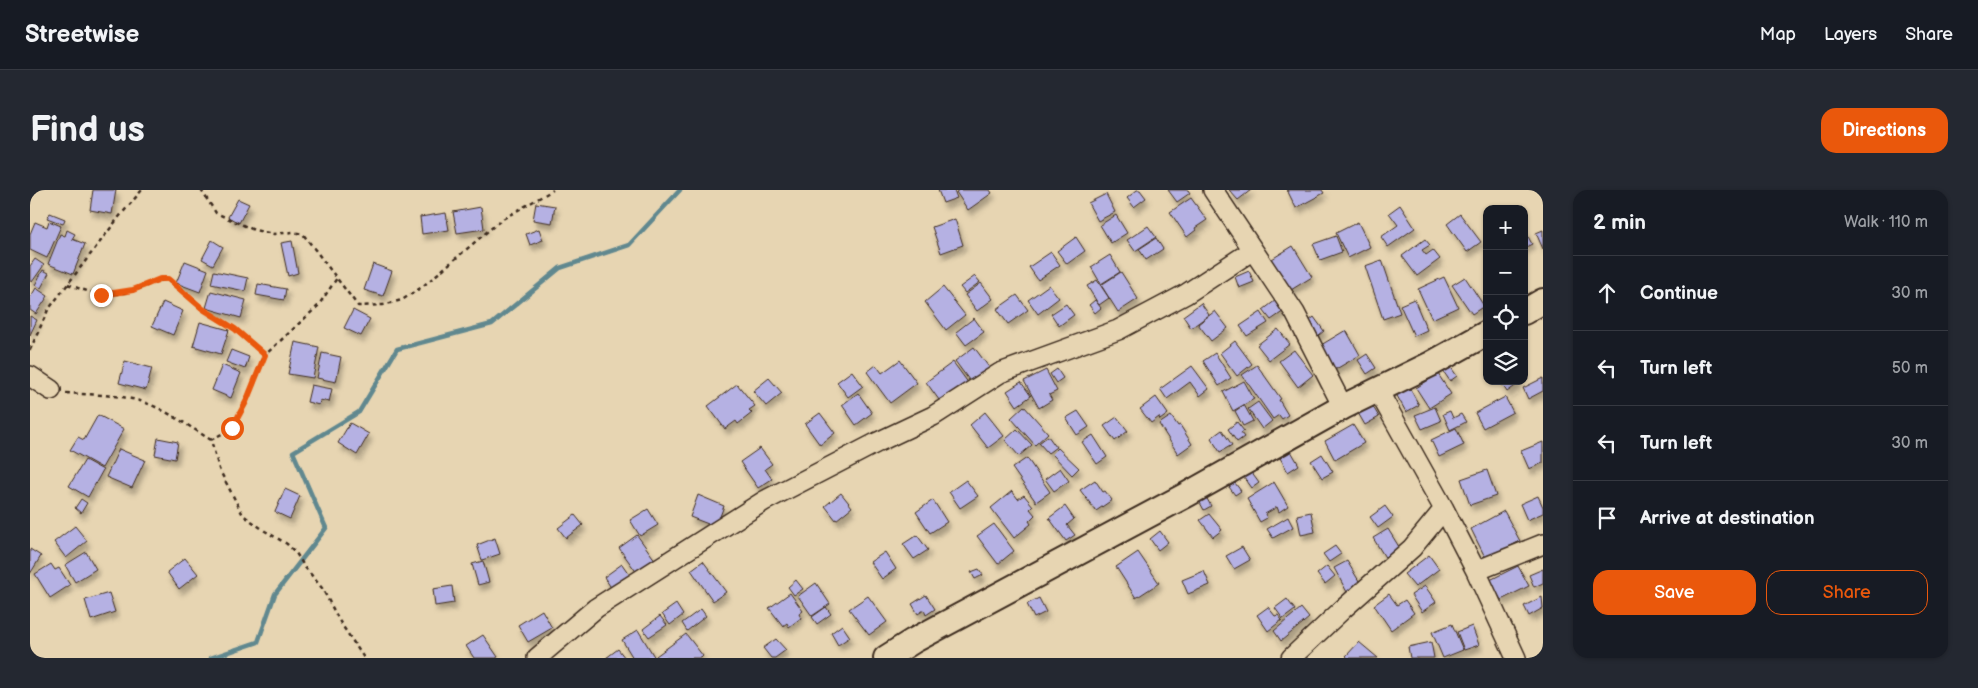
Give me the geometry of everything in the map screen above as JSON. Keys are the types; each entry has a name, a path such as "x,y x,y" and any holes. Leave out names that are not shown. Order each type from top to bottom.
{"main road":[{"path":"1528,310 1543,301"},
{"path":"886,658 913,641 1188,494 1343,407 1431,364 1483,335"}],"street":[{"path":"1213,190 1295,313 1343,407"},
{"path":"537,658 596,608 764,501 933,416 1000,373 1118,330 1186,294 1253,250"},
{"path":"30,376 51,390"},
{"path":"1377,389 1444,509 1476,571 1516,658"},
{"path":"1291,658 1412,548 1444,509"},
{"path":"1476,571 1543,544"}],"path":[{"path":"30,350 48,310 142,190"},
{"path":"200,190 216,213 254,230 274,234 293,232 302,234 358,306 383,305 402,300 422,287 502,220 552,190"},
{"path":"211,440 232,428 246,402 265,355 318,306 337,278"},
{"path":"68,284 101,295 133,290 160,279 168,279 203,309 235,329 265,355"},
{"path":"51,390 138,400 150,404 211,440 219,469 244,515 265,531 287,544 296,554 322,588 340,622 364,658"}],"building":[{"path":"93,190 116,190 112,214 90,210"},
{"path":"938,190 954,190 957,198 943,203"},
{"path":"959,190 990,190 992,193 968,210 956,192"},
{"path":"1137,190 1140,190 1146,198 1134,207 1127,198"},
{"path":"1168,190 1188,190 1190,193 1177,202"},
{"path":"1229,190 1251,190 1238,200"},
{"path":"1287,190 1322,190 1324,193 1296,208"},
{"path":"1106,194 1115,212 1098,221 1088,203"},
{"path":"1191,198 1207,220 1195,228 1196,230 1187,237 1170,212"},
{"path":"238,199 249,204 239,223 228,217"},
{"path":"536,203 555,206 552,223 533,220"},
{"path":"1400,205 1415,228 1388,247 1381,237 1398,225 1389,213"},
{"path":"481,207 484,229 457,233 453,212"},
{"path":"50,213 65,219 63,224 47,218"},
{"path":"446,213 449,230 422,234 420,217"},
{"path":"1460,214 1481,242 1467,252 1447,224"},
{"path":"1116,215 1127,233 1111,243 1100,225"},
{"path":"955,219 963,245 941,253 932,227"},
{"path":"49,221 61,226 47,258 30,250 30,234 35,222 47,227"},
{"path":"1358,222 1370,247 1348,258 1336,233"},
{"path":"1148,226 1156,237 1135,251 1127,240"},
{"path":"539,229 543,240 530,245 526,234"},
{"path":"67,230 75,234 72,239 85,244 73,274 48,264 60,234 65,236"},
{"path":"1543,230 1543,249 1536,233"},
{"path":"1336,236 1342,252 1320,260 1313,244"},
{"path":"1528,236 1532,244 1528,246"},
{"path":"1076,237 1085,251 1067,264 1057,251"},
{"path":"1156,238 1163,249 1146,260 1139,249"},
{"path":"1425,239 1430,245 1422,250 1426,255 1433,250 1440,259 1417,276 1402,256"},
{"path":"212,240 223,247 213,265 202,259"},
{"path":"292,241 298,273 288,276 281,243"},
{"path":"1293,246 1312,277 1286,293 1267,262"},
{"path":"1051,252 1060,265 1038,280 1029,267"},
{"path":"1110,255 1120,272 1101,284 1091,267"},
{"path":"35,259 44,265 32,282 30,281 30,266"},
{"path":"1382,260 1400,313 1383,319 1365,266"},
{"path":"185,261 208,270 200,292 176,283"},
{"path":"373,264 392,271 383,296 364,290"},
{"path":"43,270 49,273 41,288 35,285"},
{"path":"214,271 248,278 245,291 211,284"},
{"path":"1249,271 1254,282 1239,288 1235,277"},
{"path":"1121,272 1138,299 1118,312 1101,285"},
{"path":"975,276 980,282 965,293 960,287"},
{"path":"1444,277 1458,307 1432,319 1418,289"},
{"path":"1465,277 1483,307 1472,314 1452,285"},
{"path":"1097,280 1109,298 1099,305 1087,286"},
{"path":"981,283 993,299 977,311 965,295"},
{"path":"258,284 286,289 284,300 256,295"},
{"path":"1049,285 1059,298 1038,314 1028,300"},
{"path":"943,287 965,315 946,330 925,302"},
{"path":"36,288 48,296 36,314 30,310 30,298"},
{"path":"211,291 246,300 241,318 206,308"},
{"path":"1017,295 1028,310 1008,324 997,309"},
{"path":"1414,299 1427,330 1414,336 1400,305"},
{"path":"1095,300 1101,308 1095,313 1089,305"},
{"path":"1276,300 1284,311 1271,320 1263,310"},
{"path":"163,302 183,311 173,335 152,326"},
{"path":"1201,303 1209,315 1191,328 1183,316"},
{"path":"1066,304 1074,315 1059,326 1051,314"},
{"path":"353,310 370,319 361,336 344,328"},
{"path":"1215,311 1228,328 1211,341 1198,324"},
{"path":"1261,312 1268,323 1247,336 1240,326"},
{"path":"30,316 37,320 30,335"},
{"path":"1314,317 1324,331 1314,339 1304,325"},
{"path":"974,318 984,332 966,345 956,332"},
{"path":"200,322 229,330 221,354 193,346"},
{"path":"1278,329 1290,344 1269,360 1257,345"},
{"path":"1346,330 1360,355 1331,372 1316,348"},
{"path":"1235,341 1252,364 1237,376 1220,353"},
{"path":"295,342 319,347 313,378 288,374"},
{"path":"974,347 991,370 972,384 955,361"},
{"path":"231,350 249,357 245,369 226,362"},
{"path":"1294,350 1313,375 1298,387 1279,361"},
{"path":"322,353 341,357 336,382 317,378"},
{"path":"1215,353 1231,378 1219,386 1203,361"},
{"path":"1367,354 1376,368 1367,374 1358,360"},
{"path":"900,360 917,383 890,403 867,372 876,365 882,373"},
{"path":"125,361 152,368 146,390 119,383"},
{"path":"953,362 969,384 942,404 926,382"},
{"path":"222,365 241,373 231,398 212,390"},
{"path":"1257,365 1281,399 1279,400 1288,415 1282,419 1279,415 1273,419 1242,375"},
{"path":"1192,366 1209,389 1200,396 1190,382 1167,399 1160,389"},
{"path":"1450,366 1457,376 1450,381 1443,371"},
{"path":"1057,369 1063,378 1056,383 1050,374"},
{"path":"1046,370 1057,391 1049,395 1052,400 1039,408 1024,381"},
{"path":"852,371 863,386 848,397 837,382"},
{"path":"1438,374 1451,394 1429,408 1416,388"},
{"path":"769,378 782,393 766,406 753,391"},
{"path":"1543,378 1543,391 1528,399 1523,388"},
{"path":"1244,381 1254,399 1233,411 1223,392"},
{"path":"1021,382 1031,396 1017,406 1007,391"},
{"path":"737,384 755,406 749,410 752,413 738,424 736,421 725,429 708,406"},
{"path":"311,385 332,389 329,402 320,400 319,405 307,402"},
{"path":"1503,385 1517,385 1507,392"},
{"path":"1409,387 1419,405 1406,412 1396,394"},
{"path":"858,393 872,413 856,425 842,405"},
{"path":"1156,397 1168,414 1160,420 1159,417 1151,423 1140,409"},
{"path":"1505,397 1513,412 1483,428 1475,413"},
{"path":"1258,402 1272,421 1262,429 1248,409"},
{"path":"1244,405 1253,421 1243,426 1235,411"},
{"path":"1372,405 1379,417 1365,425 1358,413"},
{"path":"1024,406 1048,433 1035,445 1011,418"},
{"path":"1435,407 1441,421 1422,429 1415,415"},
{"path":"1078,411 1089,427 1077,435 1066,418"},
{"path":"1450,411 1453,418 1461,414 1466,422 1450,430 1443,414"},
{"path":"985,412 1004,436 988,448 970,425"},
{"path":"820,413 835,433 820,445 805,424"},
{"path":"98,415 124,429 102,468 70,450 78,437 84,440"},
{"path":"1171,416 1178,426 1180,425 1192,444 1178,454 1159,424"},
{"path":"1117,417 1128,431 1115,441 1104,426"},
{"path":"1237,422 1244,431 1241,433 1244,437 1237,442 1228,429"},
{"path":"350,423 369,434 357,455 338,443"},
{"path":"1353,425 1364,443 1335,460 1325,441"},
{"path":"1456,428 1464,445 1439,457 1431,440"},
{"path":"1017,429 1032,445 1019,456 1005,440"},
{"path":"1222,430 1232,445 1220,452 1211,438"},
{"path":"1093,435 1107,457 1097,464 1082,442"},
{"path":"1048,436 1056,447 1048,453 1039,443"},
{"path":"158,438 178,442 175,459 155,455"},
{"path":"1543,442 1543,463 1529,469 1521,451"},
{"path":"760,448 772,464 765,469 772,479 758,488 740,462"},
{"path":"1058,448 1079,468 1072,475 1052,454"},
{"path":"119,449 145,460 132,488 106,477"},
{"path":"1291,451 1299,465 1288,472 1280,458"},
{"path":"1322,454 1333,472 1322,478 1311,461"},
{"path":"1027,458 1050,492 1036,502 1012,468"},
{"path":"85,460 103,470 88,497 69,486"},
{"path":"1060,468 1069,481 1054,491 1045,479"},
{"path":"1487,470 1496,496 1470,505 1461,479"},
{"path":"1251,472 1259,483 1252,488 1244,477"},
{"path":"966,480 978,496 960,508 949,492"},
{"path":"1095,480 1103,492 1105,491 1112,500 1096,511 1080,490"},
{"path":"1274,482 1288,506 1279,512 1277,507 1265,514 1267,518 1260,522 1247,499"},
{"path":"1235,483 1241,491 1235,495 1229,487"},
{"path":"285,489 300,496 290,519 275,512"},
{"path":"1012,491 1018,499 1024,495 1033,506 1030,509 1035,515 1029,521 1031,524 1014,538 991,508"},
{"path":"841,493 852,507 836,520 825,506"},
{"path":"698,495 724,506 716,527 690,517"},
{"path":"1538,496 1543,507 1543,513 1527,520 1520,504"},
{"path":"1206,497 1211,506 1204,510 1199,501"},
{"path":"81,499 87,503 81,513 75,508"},
{"path":"933,500 947,522 930,533 916,512"},
{"path":"1065,506 1074,519 1067,525 1075,535 1066,541 1049,518"},
{"path":"1385,506 1393,517 1378,528 1370,517"},
{"path":"648,509 658,525 640,536 630,520"},
{"path":"1504,511 1520,541 1486,559 1471,529"},
{"path":"1311,512 1315,532 1301,535 1297,515"},
{"path":"1209,514 1222,530 1213,537 1200,520"},
{"path":"575,515 583,525 566,538 558,528"},
{"path":"1288,517 1293,527 1273,538 1267,529"},
{"path":"994,524 1014,551 998,564 977,536"},
{"path":"75,526 87,541 66,558 54,542"},
{"path":"1388,529 1401,550 1386,559 1373,538"},
{"path":"1160,531 1168,542 1158,550 1150,539"},
{"path":"637,535 658,564 640,577 619,548"},
{"path":"917,535 928,550 914,559 903,544"},
{"path":"495,538 500,554 482,560 477,545"},
{"path":"1335,546 1341,554 1329,562 1323,554"},
{"path":"1242,547 1250,560 1234,569 1226,556"},
{"path":"30,549 41,556 30,574"},
{"path":"86,552 96,569 75,582 65,565"},
{"path":"885,552 896,569 882,579 870,562"},
{"path":"1138,552 1159,583 1136,598 1116,567"},
{"path":"1429,555 1439,569 1415,587 1404,574"},
{"path":"185,558 198,574 179,589 167,572"},
{"path":"483,561 489,582 478,585 472,564"},
{"path":"703,561 726,592 713,601 691,570"},
{"path":"1347,561 1362,586 1348,594 1334,568"},
{"path":"51,564 55,570 59,568 70,585 50,598 35,574"},
{"path":"622,564 633,580 614,592 604,577"},
{"path":"1327,566 1335,576 1325,584 1317,574"},
{"path":"1518,566 1529,586 1501,600 1490,580"},
{"path":"979,569 983,575 975,579 971,572"},
{"path":"1543,569 1543,583 1534,587 1529,575"},
{"path":"1204,571 1210,585 1188,594 1182,580"},
{"path":"796,580 803,589 794,595 788,587"},
{"path":"816,583 830,604 812,616 798,596"},
{"path":"452,586 454,603 435,606 433,589"},
{"path":"1425,586 1436,602 1422,612 1411,595"},
{"path":"109,593 115,612 91,620 85,600"},
{"path":"790,593 803,611 799,614 801,618 789,627 787,623 783,626 769,608"},
{"path":"1389,594 1397,605 1405,600 1414,613 1391,630 1374,605"},
{"path":"926,595 935,609 926,615 924,610 918,614 912,604"},
{"path":"868,596 887,622 869,635 849,609"},
{"path":"1542,597 1543,608 1529,616 1524,606"},
{"path":"1039,598 1046,612 1034,618 1027,604"},
{"path":"1287,599 1295,610 1283,619 1275,608"},
{"path":"676,604 683,615 670,625 662,614"},
{"path":"826,607 831,614 817,624 812,617"},
{"path":"1268,607 1275,616 1278,615 1282,620 1268,631 1257,615"},
{"path":"1301,608 1309,618 1281,641 1274,631"},
{"path":"701,609 706,616 687,631 682,623"},
{"path":"542,610 552,628 528,642 518,625"},
{"path":"660,616 667,625 649,637 643,629"},
{"path":"1452,624 1463,650 1443,658 1432,632"},
{"path":"842,625 850,637 838,645 831,633"},
{"path":"1472,626 1479,645 1464,650 1457,632"},
{"path":"638,630 655,658 633,658 622,640"},
{"path":"686,634 703,656 701,658 657,658 656,656"},
{"path":"483,635 498,657 474,658 466,646"},
{"path":"776,639 786,650 775,658 771,658 763,648"},
{"path":"1359,642 1378,658 1348,658 1346,656"},
{"path":"1431,642 1434,658 1410,658 1408,647"},
{"path":"618,649 625,658 606,658"}],"waterway":[{"path":"211,658 258,642 275,594 326,528 293,452 359,412 397,349 492,324 560,268 629,245 680,190"}],"route":[{"path":"101,295 133,290 160,279 168,279 203,309 235,329 265,355 246,402 232,428"}]}
